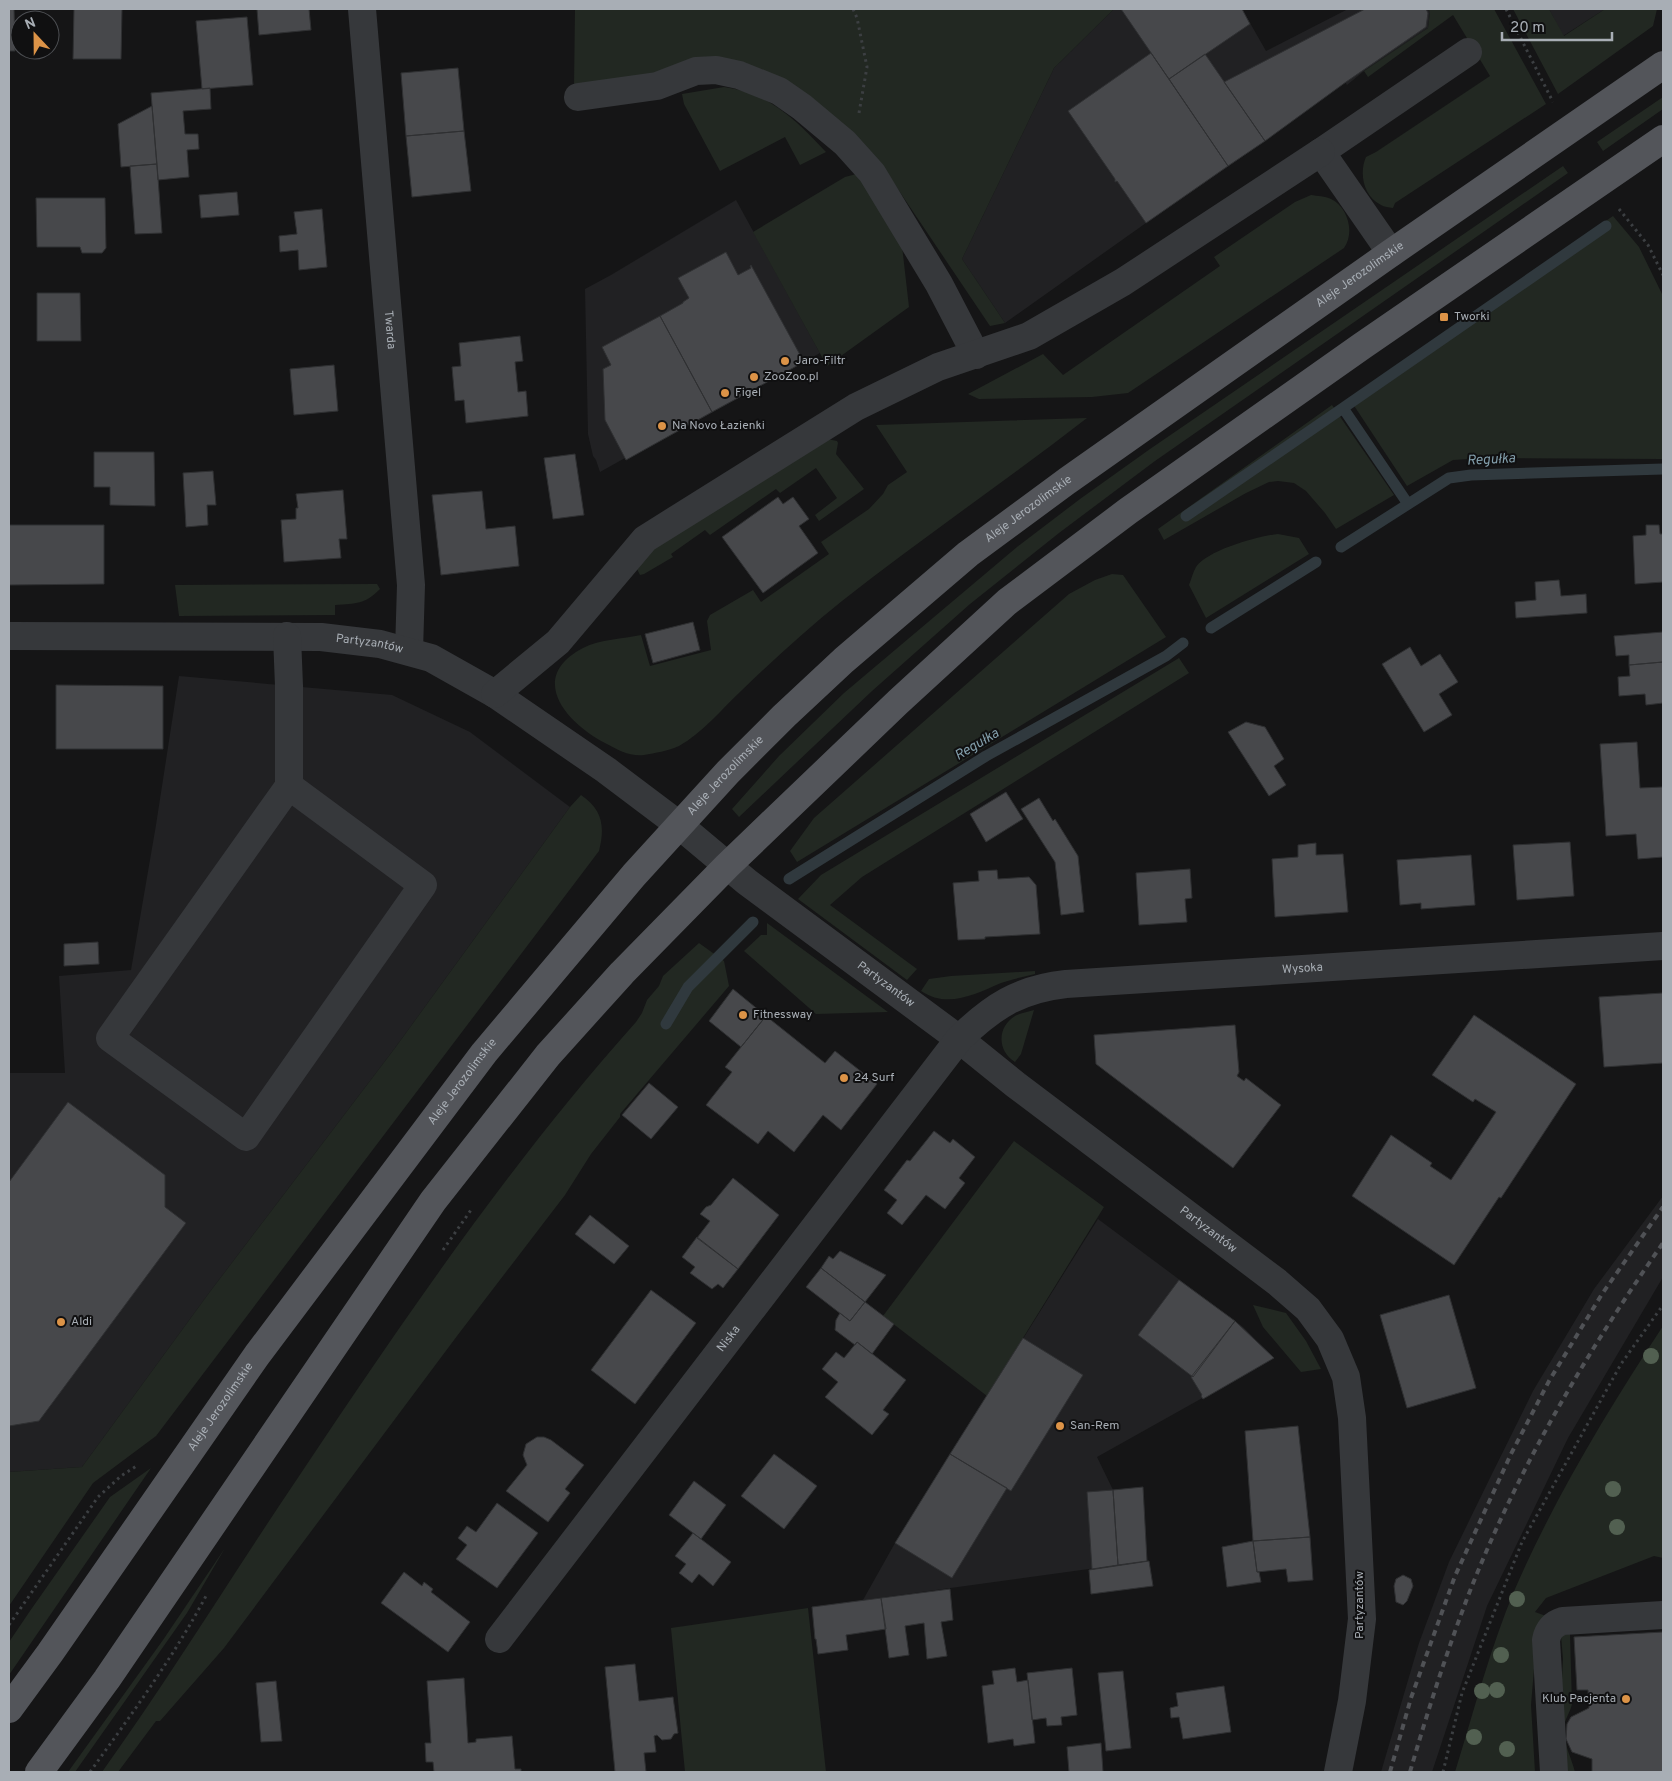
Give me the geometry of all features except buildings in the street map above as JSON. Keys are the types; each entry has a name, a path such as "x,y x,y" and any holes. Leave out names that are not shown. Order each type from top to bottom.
{"main road":[{"name":"Aleje Jerozolimskie","path":"9,1709 257,1355 478,1061 608,904 728,772 830,672 968,554 1075,475 1663,65"},
{"path":"39,1772 107,1679 433,1200 548,1055 622,973 727,866 898,702 1007,602 1136,505 1362,346 1663,139"}],"street":[{"name":"Twarda","path":"362,9 411,585 409,651"},
{"path":"495,694 558,642 645,539 856,407 938,368 1029,336 1123,282 1321,152 1468,52"},
{"path":"578,98 656,86 696,71 716,70 739,75 778,92 802,107 845,143 872,173 939,284 976,355"},
{"path":"1321,152 1391,253"},
{"name":"Partyzantów","path":"9,636 321,637 409,651 431,658 495,694 606,770 679,825 727,866 959,1039 1277,1282 1308,1309 1330,1339 1346,1377 1352,1418 1362,1620 1352,1701 1338,1772"},
{"path":"287,636 289,686 288,786 110,1038 246,1137 423,885 288,786"},
{"name":"Wysoka","path":"959,1039 980,1019 1010,999 1057,985 1663,946"},
{"name":"Niska","path":"499,1639 959,1039"},
{"path":"1554,1772 1546,1646 1548,1633 1557,1623 1563,1622 1663,1614"}],"path":[{"path":"845,143 859,116 867,67 857,18 853,9"},
{"path":"1506,9 1553,100 1554,108"},
{"path":"1617,206 1648,245 1663,275"},
{"path":"783,1019 789,1011"},
{"path":"437,1258 477,1202"},
{"path":"1442,1772 1462,1693 1522,1542 1621,1364 1663,1305"},
{"path":"9,1625 98,1498 121,1476 139,1465"},
{"path":"90,1772 155,1679 193,1621 210,1589"}],"shaded area":[{"path":"575,9 1114,9 1054,68 962,259 1005,323 990,326 881,164 768,74 574,87"},
{"path":"1114,9 1242,9 1266,51 1348,9 1428,9 1430,12 1428,28 1364,71 1347,85 1345,82 1265,141 1005,323 962,259 1054,68"},
{"path":"1428,9 1494,9 1546,104 1395,203 1393,208 1385,207 1375,201 1366,190 1363,170 1366,157 1490,76 1453,15 1368,77 1364,71 1428,28 1430,12"},
{"path":"1513,9 1549,9 1564,36 1605,9 1657,9 1653,26 1558,94"},
{"path":"1549,9 1605,9 1563,36"},
{"path":"724,87 741,90 769,102 804,129 826,152 800,165 785,137 720,171 684,104 682,94"},
{"path":"1663,97 1663,109 1603,151 1597,142"},
{"path":"1563,166 1568,173 1155,461 1059,533 970,604 872,691 739,817 732,809 779,756 844,693 1017,547 1150,449"},
{"path":"860,173 901,237 909,307 827,366 753,232 845,177"},
{"path":"1311,195 1329,198 1342,208 1349,228 1349,235 1344,248 1128,393 1092,397 979,399 968,394 1043,354 1063,375 1220,266 1214,257 1295,202"},
{"path":"736,200 820,353 626,460 625,458 600,472 593,456 588,434 585,289"},
{"path":"1613,216 1639,247 1663,296 1663,459 1484,458 1453,460 1407,486 1349,398"},
{"path":"1332,405 1394,495 1336,529 1306,491 1294,483 1269,482 1164,540 1158,529"},
{"path":"1087,418 842,601 778,656 704,728 679,746 666,751 644,755 634,755 625,752 611,746 578,725 559,700 555,686 557,673 566,660 583,648 604,641 641,635 650,666 711,650 707,621 710,615 753,590 761,602 829,554 821,542 869,509 883,494 888,485 907,472 876,425"},
{"path":"827,439 837,441 836,454 864,489 819,521 815,515 837,498 816,468 780,493 776,489 710,535 705,530 671,554 673,557 640,575 636,567 655,547"},
{"path":"1278,534 1299,538 1309,554 1206,618 1189,585 1196,567 1211,555 1234,545"},
{"path":"1112,574 1123,575 1166,637 797,862 790,851 814,818 1069,594 1095,580"},
{"path":"377,584 380,589 365,601 335,605 335,615 179,616 175,585"},
{"path":"1179,658 1189,673 862,877 830,905 917,969 907,980 798,899 821,875"},
{"path":"179,676 392,695 470,732 570,807 395,1048 209,1293 82,1467 9,1472 9,1073 65,1073 59,976 131,970"},
{"path":"581,795 598,813 602,827 599,851 156,1436 93,1483 9,1606 9,1472 82,1467 209,1293 395,1048 570,807"},
{"path":"767,923 888,1012 816,1014 744,951 761,935 767,935"},
{"path":"699,943 724,961 729,986 620,1114 620,1117 591,1154 565,1195 224,1648 160,1721 156,1721 118,1772 102,1772 405,1319 493,1197 587,1079 636,1022 647,1000 659,986 663,976"},
{"path":"1035,971 1035,974 1005,982 961,998 941,999 921,991 929,979"},
{"path":"1034,1010 1021,1054 1015,1062 1009,1057 1002,1046 1002,1032 1009,1021 1015,1016"},
{"path":"1014,1141 1104,1207 987,1396 883,1316"},
{"path":"1663,1196 1663,1277 1568,1438 1487,1606 1432,1772 1381,1772 1419,1643 1449,1562 1489,1480 1533,1391 1594,1289"},
{"name":"San-Rem","path":"1098,1219 1243,1327 1274,1358 1097,1457 1113,1490 1118,1565 863,1600 895,1543"},
{"path":"1253,1305 1286,1313 1306,1341 1321,1369 1301,1372 1263,1327"},
{"path":"1663,1326 1663,1558 1654,1556 1546,1598 1535,1612 1546,1616 1534,1669 1531,1705 1535,1772 1455,1772 1498,1634 1515,1589 1547,1521 1583,1454"},
{"path":"151,1468 9,1675 9,1642 30,1611 110,1497"},
{"path":"225,1548 187,1613 75,1772 68,1772 163,1640"},
{"path":"808,1608 826,1772 685,1772 671,1628"},
{"path":"1570,1634 1572,1704 1564,1724 1564,1732 1575,1772 1564,1772 1561,1636"}],"waterway":[{"path":"1343,408 1606,226"},
{"path":"1186,516 1343,408 1408,504"},
{"name":"Regułka","path":"1341,547 1449,478 1471,475 1663,469"},
{"name":"Regułka","path":"1211,628 1316,562"},
{"name":"Regułka","path":"789,879 986,756 1166,656 1183,643"},
{"name":"Regułka","path":"666,1024 688,987 753,922"}],"railway":[{"path":"1390,1772 1411,1698 1455,1576 1511,1454 1549,1381 1602,1294 1663,1207"},
{"path":"1410,1772 1437,1684 1468,1596 1508,1503 1580,1370 1663,1243"}],"place":[{"name":"Tworki","path":"1444,317"},
{"name":"Jaro-Filtr","path":"785,361"},
{"name":"ZooZoo.pl","path":"754,377"},
{"name":"Figel","path":"725,393"},
{"name":"Na Novo Łazienki","path":"662,426"},
{"name":"Fitnessway","path":"743,1015"},
{"name":"24 Surf","path":"844,1078"},
{"name":"Aldi","path":"61,1322"},
{"name":"San-Rem","path":"1060,1426"},
{"name":"Klub Pacjenta","path":"1626,1699"}]}
